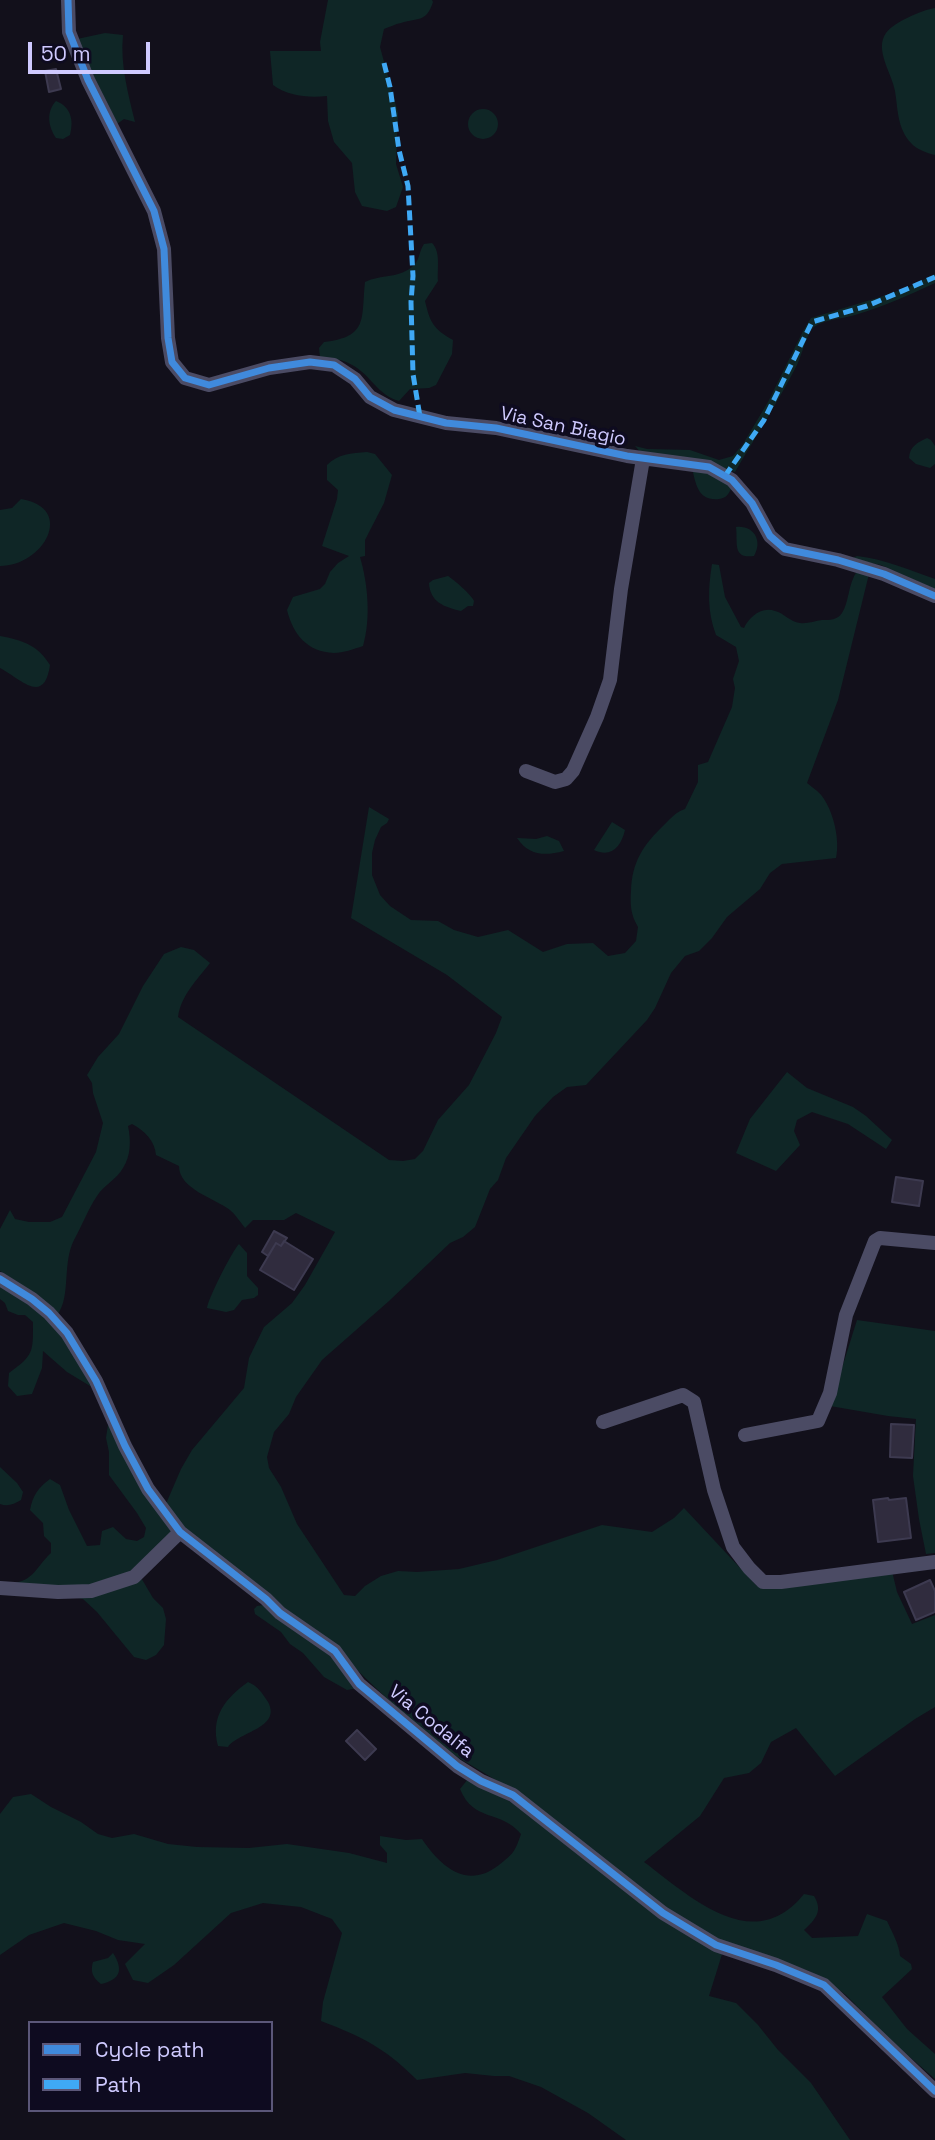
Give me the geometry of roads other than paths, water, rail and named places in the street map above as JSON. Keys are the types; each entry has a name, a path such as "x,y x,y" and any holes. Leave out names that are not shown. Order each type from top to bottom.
{"street":[{"name":"Via San Biagio","path":"68,0 69,32 88,80 154,212 164,249 168,338 173,362 185,378 209,385 283,366 310,362 334,365 355,379 370,397 394,411 446,423 495,428 643,459 709,467 732,480 752,503 770,536 785,549 838,560 884,574 935,596"},
{"path":"526,771 555,782 566,779 573,771 597,717 610,680 621,589 643,459"},
{"path":"745,1435 818,1421 830,1393 846,1315 875,1241 880,1238 935,1243"},
{"name":"Via Codalfa","path":"0,1279 32,1299 67,1333 96,1381 148,1489 180,1532 280,1613 335,1651 359,1684 457,1766 481,1781 513,1795 663,1913 716,1945 824,1985 935,2091"},
{"path":"603,1422 683,1395 694,1402 714,1490 733,1547 763,1582 935,1562"},
{"path":"0,1588 91,1591 134,1577 180,1532"}]}
